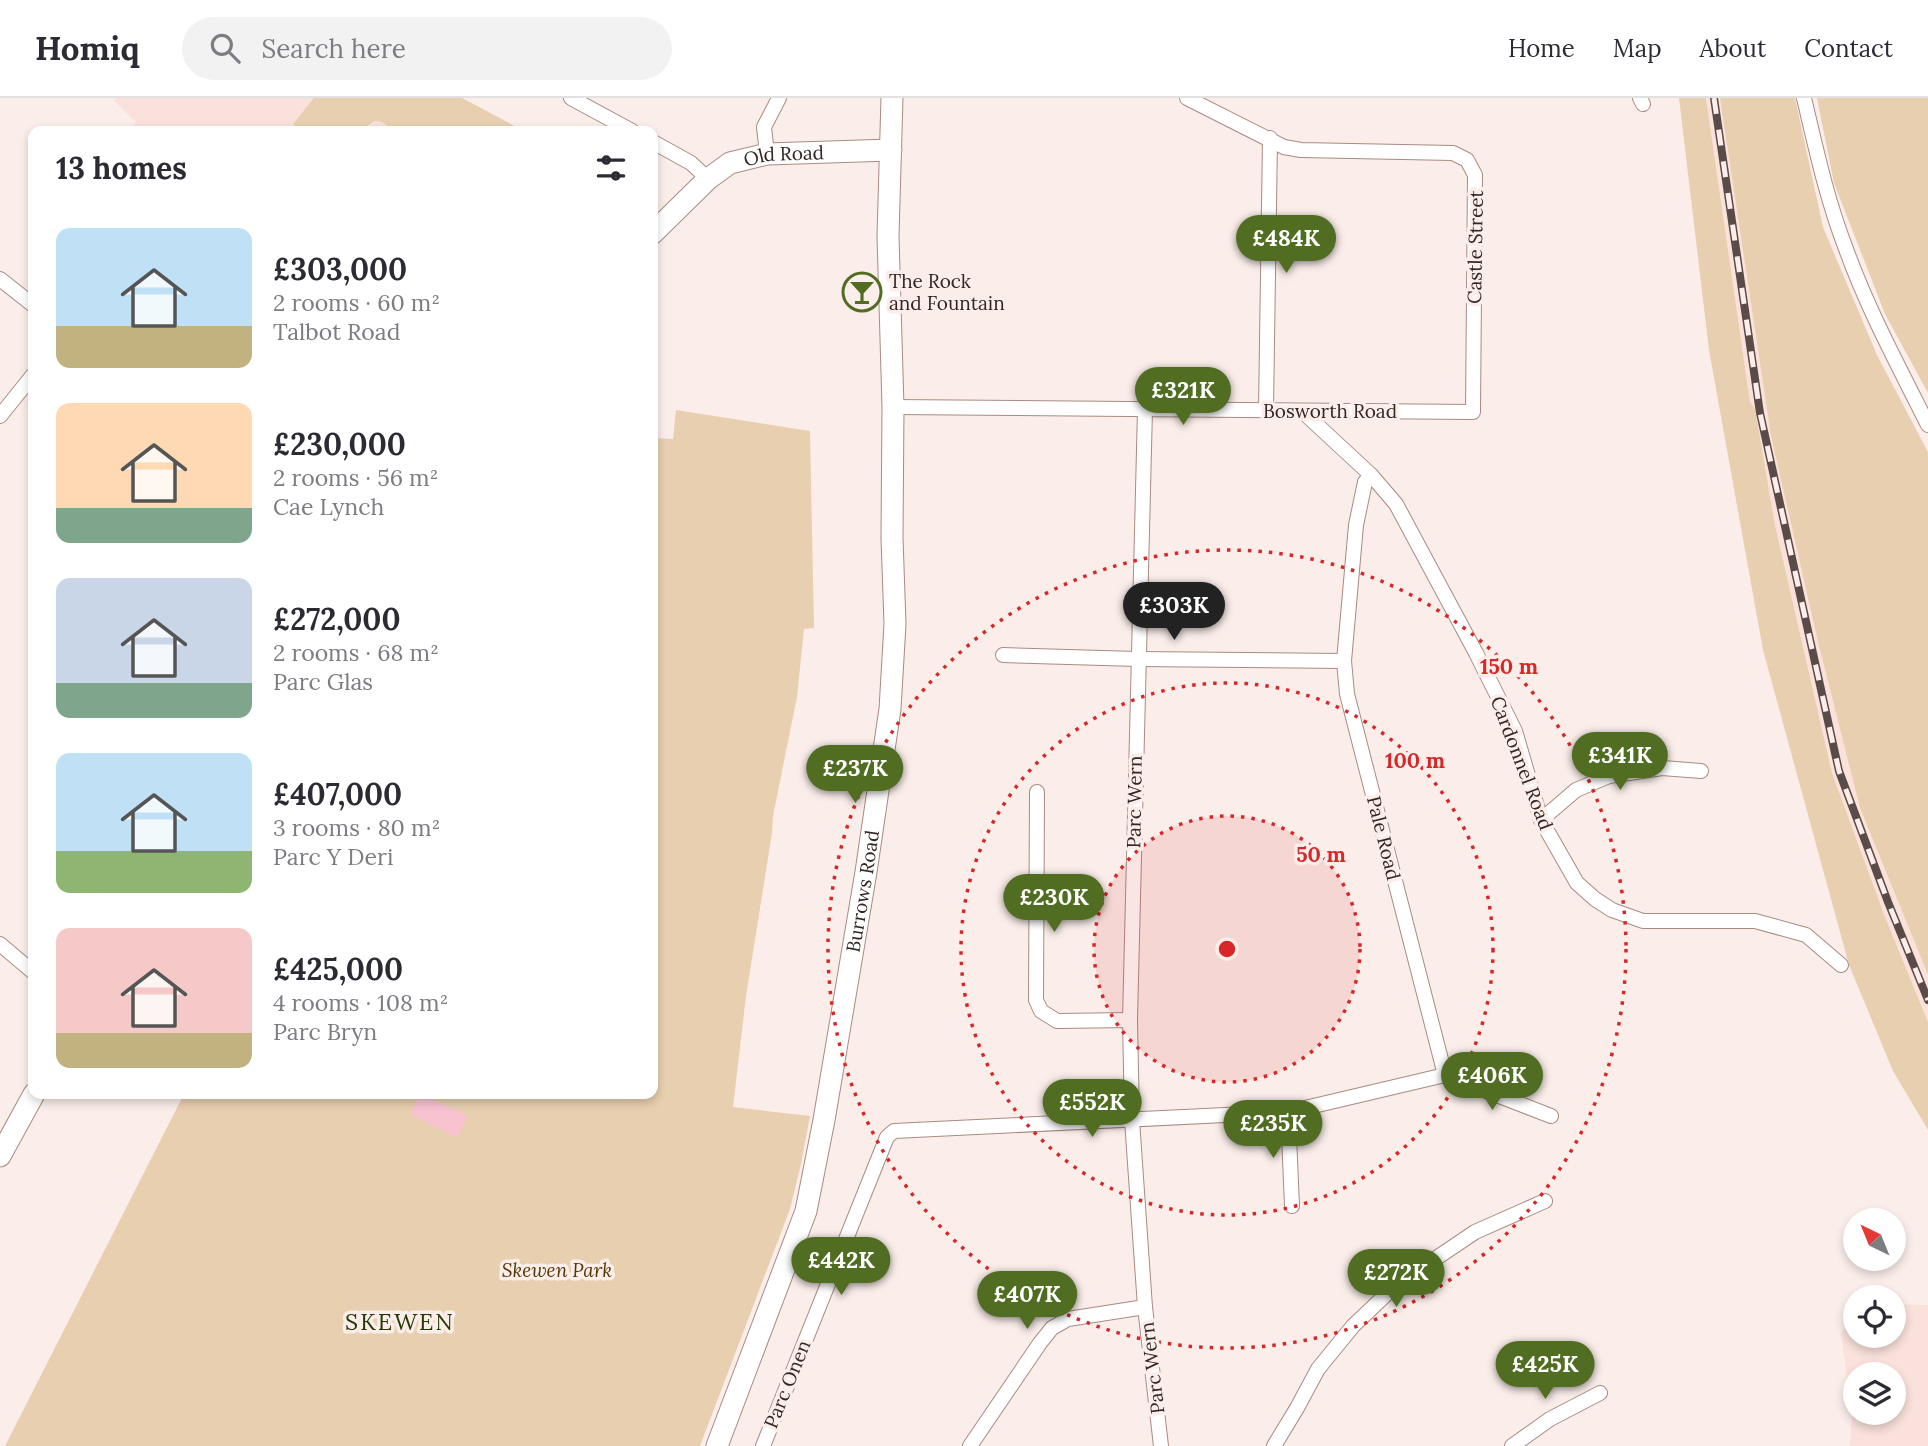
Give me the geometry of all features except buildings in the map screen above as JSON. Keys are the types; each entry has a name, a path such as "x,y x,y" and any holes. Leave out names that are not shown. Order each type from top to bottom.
{"main road":[{"path":"891,150 892,98"},
{"name":"Old Road","path":"658,228 708,179 730,163 767,154 891,150"},
{"name":"Burrows Road","path":"717,1446 806,1211 855,941 890,709 895,624 891,538 893,407 888,236 891,150"},
{"path":"0,1156 31,1099"}],"street":[{"path":"571,98 623,126"},
{"path":"767,154 764,127 779,98"},
{"path":"1187,98 1270,138 1266,410"},
{"path":"1804,98 1822,173 1845,248 1880,330 1928,425"},
{"name":"Castle Street","path":"1270,138 1284,147 1301,150 1453,153 1467,160 1475,175 1473,412"},
{"path":"658,145 691,163 708,179"},
{"path":"0,279 28,301"},
{"path":"0,416 28,381"},
{"name":"Bosworth Road","path":"893,407 1473,412"},
{"name":"Parc Wern","path":"1144,409 1130,1020 1132,1120 1144,1307 1161,1446"},
{"name":"Cardonnel Road","path":"1303,411 1371,475 1396,504 1515,731 1541,820 1577,883 1612,910 1643,921 1755,921 1806,935 1842,965"},
{"name":"Pale Road","path":"1371,475 1365,482 1356,525 1344,661 1347,694 1445,1075"},
{"path":"1003,655 1344,661"},
{"path":"1541,820 1576,790 1609,776 1662,768 1701,771"},
{"path":"1037,792 1036,1000 1041,1011 1057,1021 1130,1020"},
{"path":"0,944 28,968"},
{"path":"1132,1120 1288,1112 1445,1075 1551,1115"},
{"path":"1288,1112 1292,1206"},
{"name":"Parc Onen","path":"762,1446 887,1137 894,1130 1132,1120"},
{"path":"1274,1446 1318,1369 1353,1326 1395,1286 1475,1232 1545,1201"},
{"path":"970,1446 1052,1328 1068,1319 1144,1307"},
{"path":"1512,1446 1550,1419 1600,1393"}],"shaded area":[{"path":"117,98 462,98 515,126 133,126 136,122 114,101"},
{"path":"1706,98 1720,98 1771,436 1818,642 1860,808 1928,975 1928,1022 1885,917 1832,773 1775,525 1755,409 1750,402"},
{"path":"418,1099 431,1099 468,1116 457,1137 410,1114"},
{"path":"1906,1304 1928,1305 1928,1446 1850,1446 1851,1425 1906,1425 1906,1362 1845,1362 1843,1348 1906,1348"}],"green space":[{"path":"314,98 462,98 515,126 388,126 374,121 368,126 293,124"},
{"path":"1679,98 1706,98 1750,402 1755,409 1775,525 1832,773 1885,917 1928,1022 1928,1130 1893,1071 1849,965 1763,650 1709,350"},
{"path":"1720,98 1795,98 1823,227 1877,355 1928,452 1928,975 1860,808 1818,642 1771,436"},
{"path":"1817,98 1928,98 1928,393 1885,314 1834,183"},
{"name":"Skewen Park","path":"676,410 810,431 814,628 804,629 797,697 773,816 746,996 733,1107 810,1116 790,1209 700,1446 5,1446 181,1099 658,1099 658,438 673,439"}],"railway":[{"path":"1714,98 1760,413 1839,771 1928,1000"}],"place":[{"name":"The Rock and Fountain","path":"862,292"}],"district":[{"name":"SKEWEN","path":"400,1322"}]}
